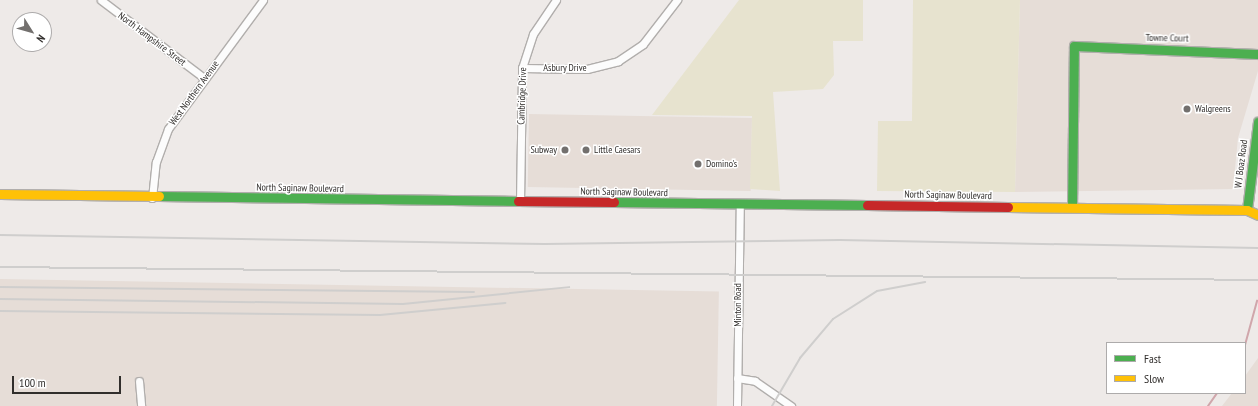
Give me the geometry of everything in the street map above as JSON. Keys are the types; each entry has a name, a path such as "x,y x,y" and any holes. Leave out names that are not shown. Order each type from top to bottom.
{"main road":[{"name":"Towne Court","path":"1072,207 1074,46 1258,54"},
{"name":"W J Boaz Road","path":"1247,210 1258,122"},
{"name":"North Saginaw Boulevard","path":"0,194 152,198 1072,207 1247,210 1258,215"},
{"name":"North Saginaw Boulevard","path":"1247,210 1258,205"}],"street":[{"name":"North Hampshire Street","path":"101,0 204,78"},
{"name":"West Northern Avenue","path":"152,198 156,162 164,138 204,78 263,0"},
{"name":"Cambridge Drive","path":"520,202 522,68 534,34 556,0"},
{"name":"Asbury Drive","path":"522,68 587,69 618,60 643,44 677,0"},
{"name":"Minton Road","path":"737,406 740,203"},
{"path":"738,378 755,381 791,406"},
{"path":"139,381 141,406"}],"shaded area":[{"path":"739,0 863,0 863,41 833,41 834,75 823,89 773,92 780,191 750,189 752,116 652,115"},
{"path":"913,0 1020,0 1015,192 877,191 878,121 912,121"},
{"path":"1020,0 1258,0 1258,71 1238,138 1233,189 1015,192"},
{"path":"529,114 752,118 751,191 528,187"},
{"path":"0,279 719,292 717,406 0,406"},
{"path":"1258,358 1258,406 1222,406 1231,394 1246,394 1246,375"}],"waterway":[{"path":"1246,342 1257,301"},
{"path":"1208,406 1216,394"}],"railway":[{"path":"0,235 545,244 840,240 1258,248"},
{"path":"0,267 1258,280"},
{"path":"772,406 800,358 833,319 877,291 925,282"},
{"path":"0,287 474,292"},
{"path":"0,299 403,304 569,287"},
{"path":"0,311 380,315 505,303"}],"traffic: fast":[{"path":"1072,207 1074,46 1258,54"},
{"path":"1247,210 1258,122"},
{"path":"159,196 518,201"},
{"path":"614,202 867,205"}],"traffic: slow":[{"path":"0,194 159,196"},
{"path":"1008,207 1247,210 1258,215"}],"traffic: jam":[{"path":"518,201 614,202"},
{"path":"867,205 1008,207"}],"place":[{"name":"Walgreens","path":"1187,109"},
{"name":"Subway","path":"565,150"},
{"name":"Little Caesars","path":"586,150"},
{"name":"Domino's","path":"698,164"}]}
